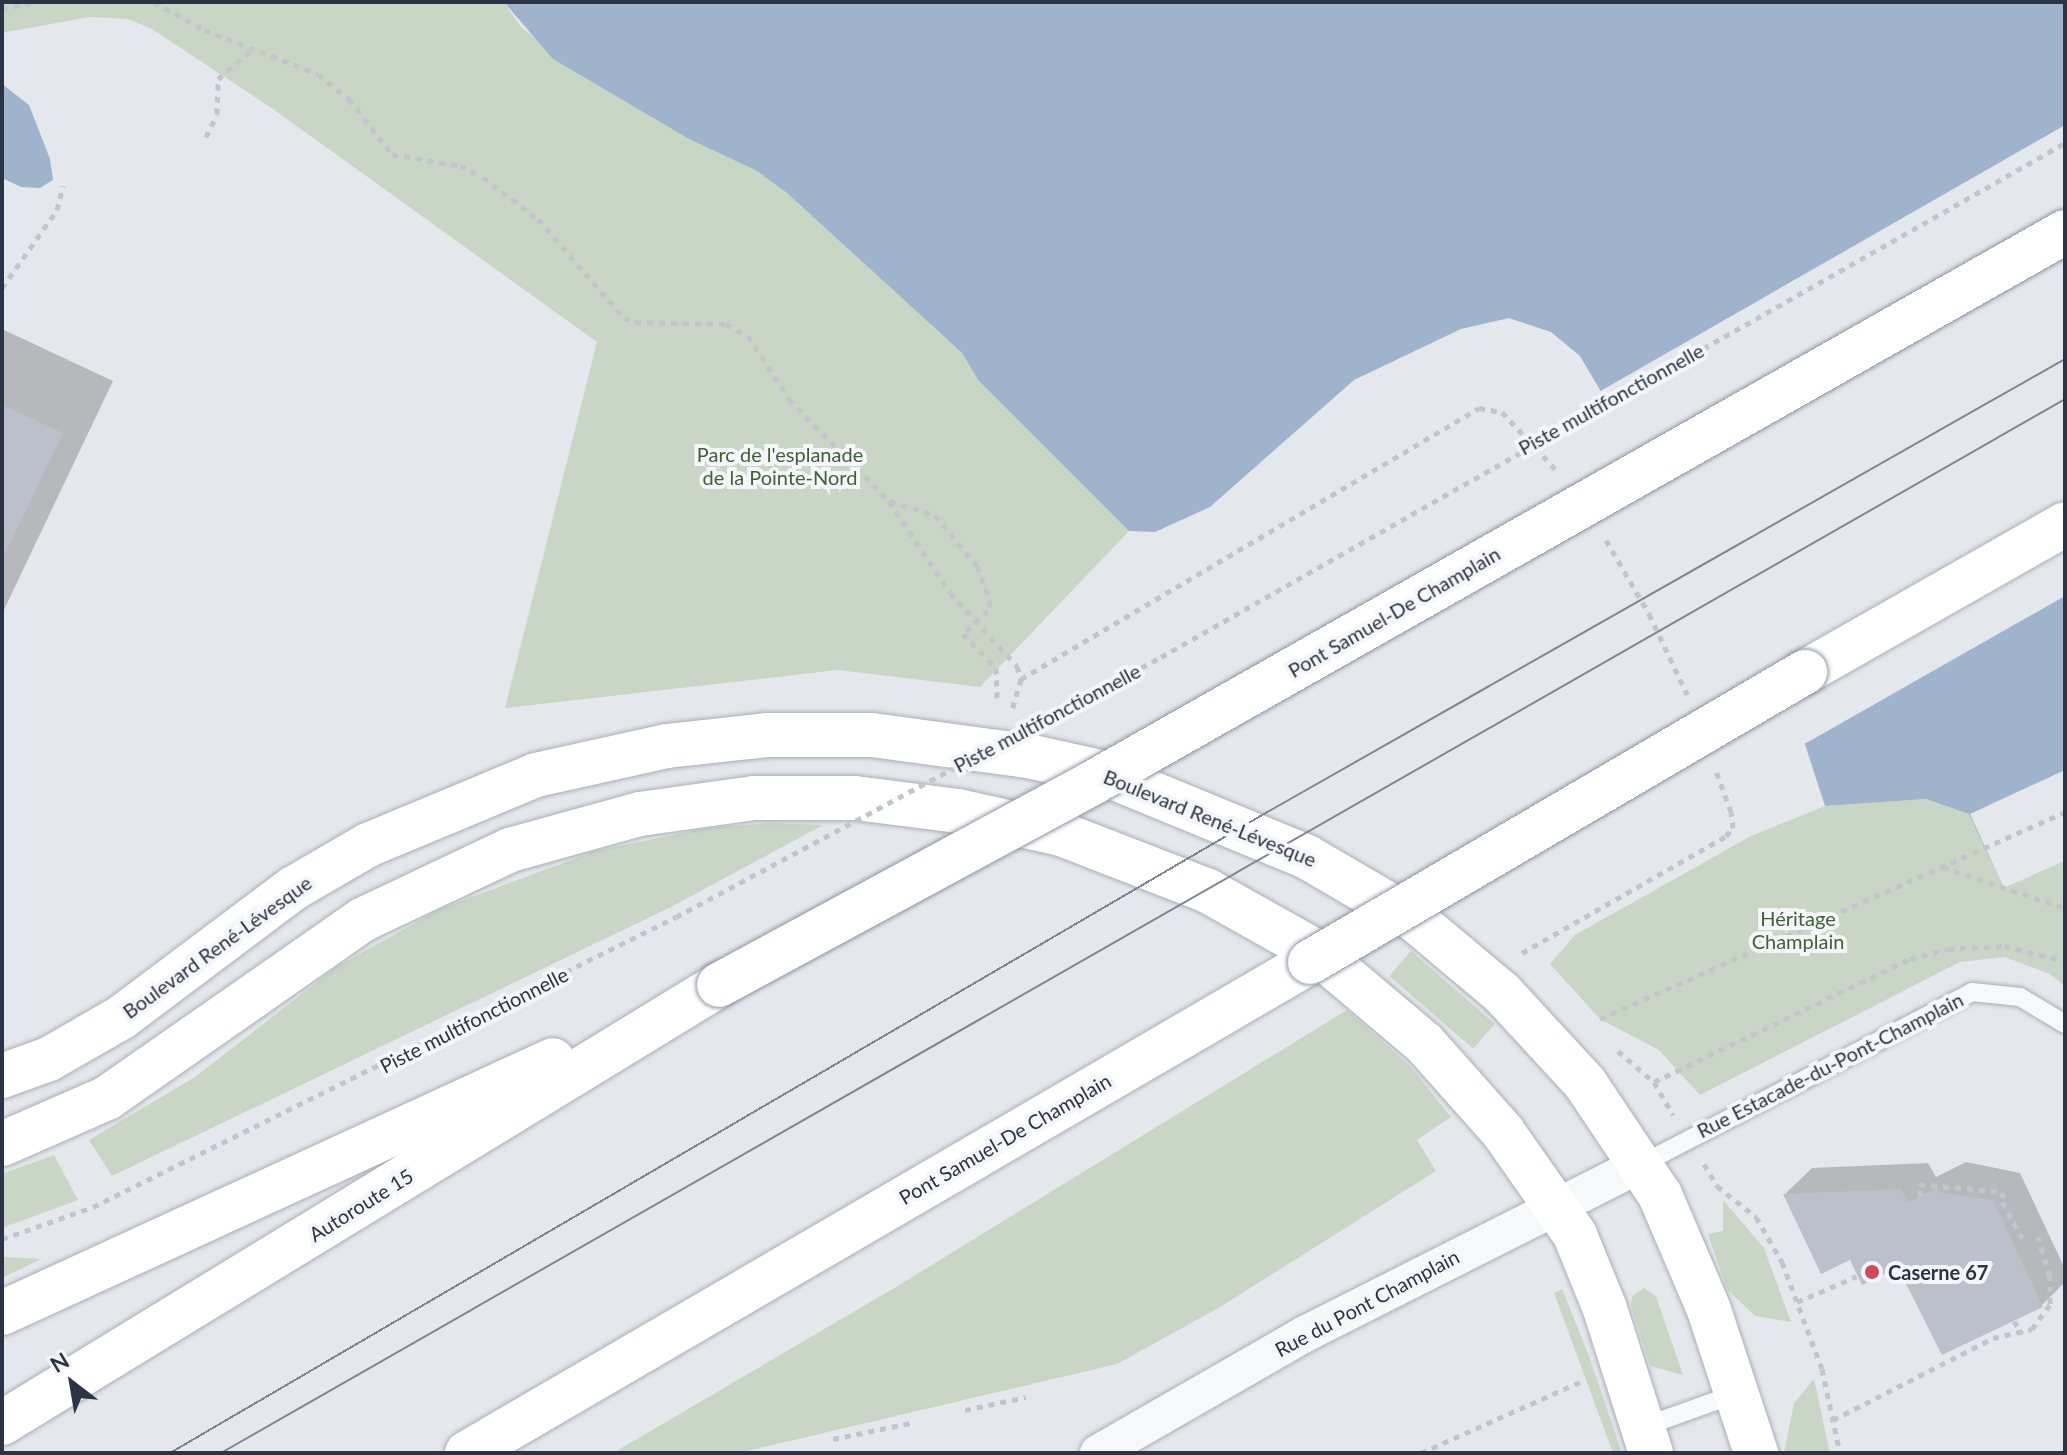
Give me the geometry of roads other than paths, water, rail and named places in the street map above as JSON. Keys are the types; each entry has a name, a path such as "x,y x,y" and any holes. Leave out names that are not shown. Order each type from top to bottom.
{"main road":[{"name":"Pont Samuel-De Champlain","path":"719,985 1094,782 2065,232"},
{"name":"Pont Samuel-De Champlain","path":"482,1444 2065,524"},
{"name":"Boulevard René-Lévesque","path":"2,1076 49,1059 122,1017 319,872 488,791 578,764 711,739 872,735 977,746 1100,772 1251,832 1374,892 1452,949 1524,1015 1585,1083 1642,1164 1686,1251 1738,1393 1756,1453"},
{"path":"2,1144 107,1098 335,936 469,867 549,838 640,814 754,798 825,797 898,801 1061,834 1208,891 1275,926 1354,979 1425,1044 1494,1121 1557,1205 1605,1309 1647,1440"},
{"path":"2,1313 719,985"},
{"name":"Autoroute 15","path":"3,1423 719,985"}],"street":[{"name":"Rue du Pont Champlain","path":"1098,1453 1305,1334 1642,1164"}],"lane":[{"name":"Rue Estacade-du-Pont-Champlain","path":"1642,1164 1972,992 2020,997 2065,1024"},
{"path":"1647,1440 1738,1393"}],"water":[{"path":"504,2 2065,2 2065,861 2004,888 1969,814 1926,799 1825,806 1799,726 1580,356 1551,332 1509,318 1461,329 1354,380 1210,507 1155,532 1129,531 978,380 962,353 787,193 757,171 689,139 553,59"},
{"path":"2,84 29,105 50,159 53,180 40,188 21,187 2,178"}],"tram line":[{"path":"170,1453 1271,810 2065,359"},
{"path":"221,1453 2065,399"}],"place":[{"name":"Caserne 67","path":"1872,1272"}],"park label":[{"name":"Parc de l'esplanade de la Pointe-Nord","path":"780,466"},
{"name":"Héritage Champlain","path":"1798,930"}]}
